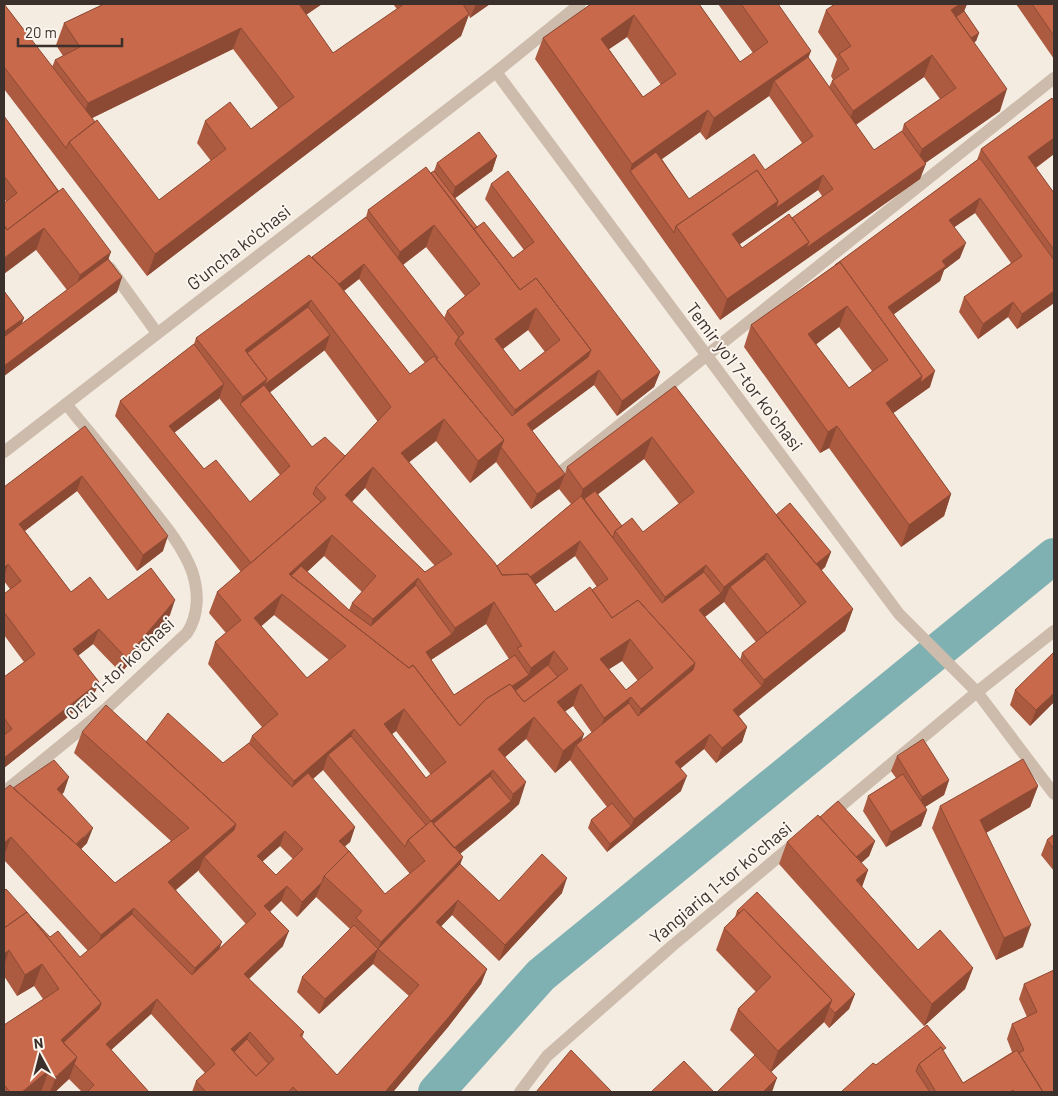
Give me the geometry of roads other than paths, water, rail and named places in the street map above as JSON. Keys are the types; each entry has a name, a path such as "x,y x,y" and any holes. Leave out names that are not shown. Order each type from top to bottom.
{"street":[{"name":"G'uncha ko'chasi","path":"4,452 496,72 580,4"},
{"name":"Temir yoʻl 7-tor koʻchasi","path":"496,72 899,614 977,692 1054,794"},
{"path":"562,471 1054,78"},
{"path":"100,254 157,333"},
{"name":"Orzu 1-tor koʻchasi","path":"4,792 107,708 187,633 195,622 196,591 192,572 185,555 166,526 66,404"},
{"name":"Yangiariq 1-tor koʻchasi","path":"520,1092 547,1056 672,946 977,692 1054,631"}],"waterway":[{"path":"436,1092 541,975 1054,556"}]}
